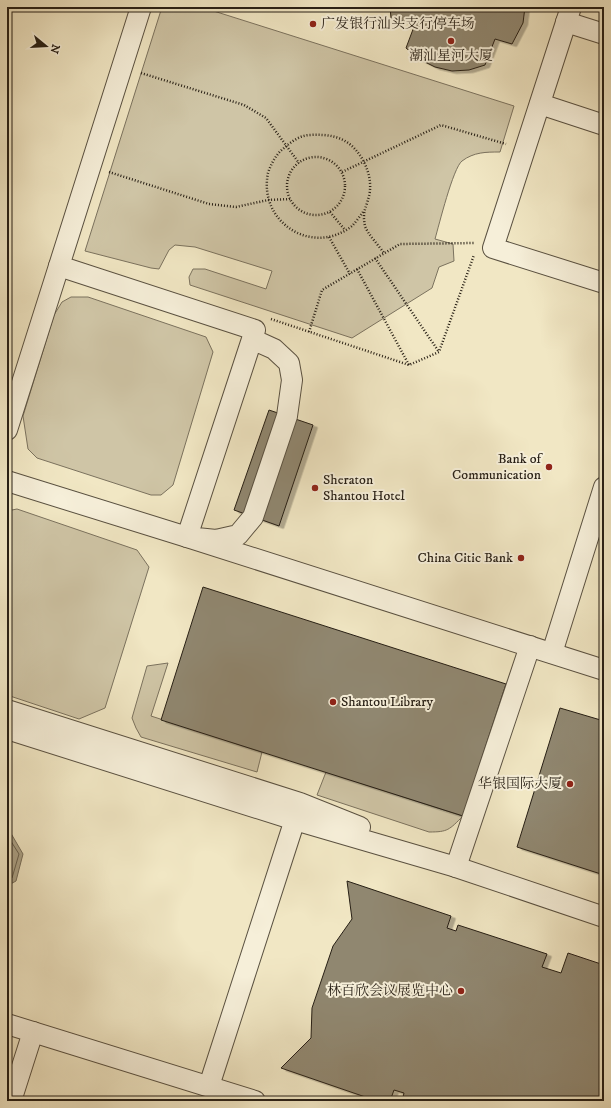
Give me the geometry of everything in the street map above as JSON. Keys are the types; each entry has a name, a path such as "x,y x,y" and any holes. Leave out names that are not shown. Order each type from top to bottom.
{"street":[{"path":"7,430 141,7"},
{"path":"604,34 569,14 493,248 604,283"},
{"path":"540,104 604,125"},
{"path":"59,266 255,330 187,537"},
{"path":"187,537 216,540 238,534 253,517 287,416 292,380 289,363 274,349 252,339"},
{"path":"7,481 604,670"},
{"path":"552,653 604,487"},
{"path":"456,866 530,646"},
{"path":"7,710 297,812 604,917"},
{"path":"7,729 297,812"},
{"path":"209,1086 297,812"},
{"path":"7,1024 255,1101"},
{"path":"10,1101 33,1032"}],"path":[{"path":"134,71 244,105 266,118 299,163"},
{"path":"342,172 441,124 510,146"},
{"path":"324,134 340,138 354,148 364,161 370,178 369,196 363,212 352,225 345,230 337,234 320,238 303,236 288,228 275,216 268,200 266,183 270,167 279,152 292,141 307,135 324,134"},
{"path":"318,157 327,159 336,164 342,172 345,181 345,190 340,202 330,212 312,214 303,212 291,199 288,189 288,180 292,170 299,163 308,158 318,157"},
{"path":"104,170 209,204 236,207 268,200 291,199"},
{"path":"330,212 345,230"},
{"path":"363,212 366,228 384,253"},
{"path":"329,236 350,274"},
{"path":"309,332 322,290 400,244 478,243"},
{"path":"266,318 409,365 439,352 476,250"},
{"path":"375,258 439,352"},
{"path":"357,269 409,365"}],"shaded area":[{"path":"162,7 201,7 514,106 500,152 485,152 476,154 462,161 458,166 435,239 453,244 454,261 439,267 432,288 352,338 190,285 189,277 193,269 205,269 266,289 272,271 195,247 175,245 169,250 159,269 85,251"},
{"path":"71,297 88,297 206,337 213,352 173,485 161,495 151,495 37,458 28,449 23,416 54,315 62,302"},
{"path":"17,509 137,550 149,567 105,708 79,719 7,695 7,511"},
{"path":"168,663 151,716 262,752 257,772 141,737 132,718 147,666"},
{"path":"326,772 463,816 444,831 429,832 317,795"}],"water":[{"path":"9,830 23,854 16,881 7,886 7,831"}],"building":[{"name":"潮汕星河大厦","path":"390,7 525,7 523,23 512,44 495,39 485,65 469,70 452,71 435,67 419,59 406,48 415,24 391,18"},
{"path":"269,410 313,425 279,526 234,510"},
{"name":"Shantou Library","path":"203,587 506,684 463,816 161,720"},
{"name":"华银国际大厦","path":"560,708 604,721 604,875 517,847"},
{"name":"林百欣会议展览中心","path":"347,881 451,916 447,928 456,931 458,925 547,954 542,967 561,973 568,953 604,965 604,1101 402,1101 404,1093 394,1090 390,1101 377,1101 281,1068 311,1038 312,1008 333,946 352,919"}],"place":[{"name":"广发银行汕头支行停车场","path":"313,24"},
{"name":"潮汕星河大厦","path":"451,41"},
{"name":"Bank of Communication","path":"549,467"},
{"name":"Sheraton Shantou Hotel","path":"315,488"},
{"name":"China Citic Bank","path":"521,558"},
{"name":"Shantou Library","path":"333,702"},
{"name":"华银国际大厦","path":"570,784"},
{"name":"林百欣会议展览中心","path":"461,991"}]}
